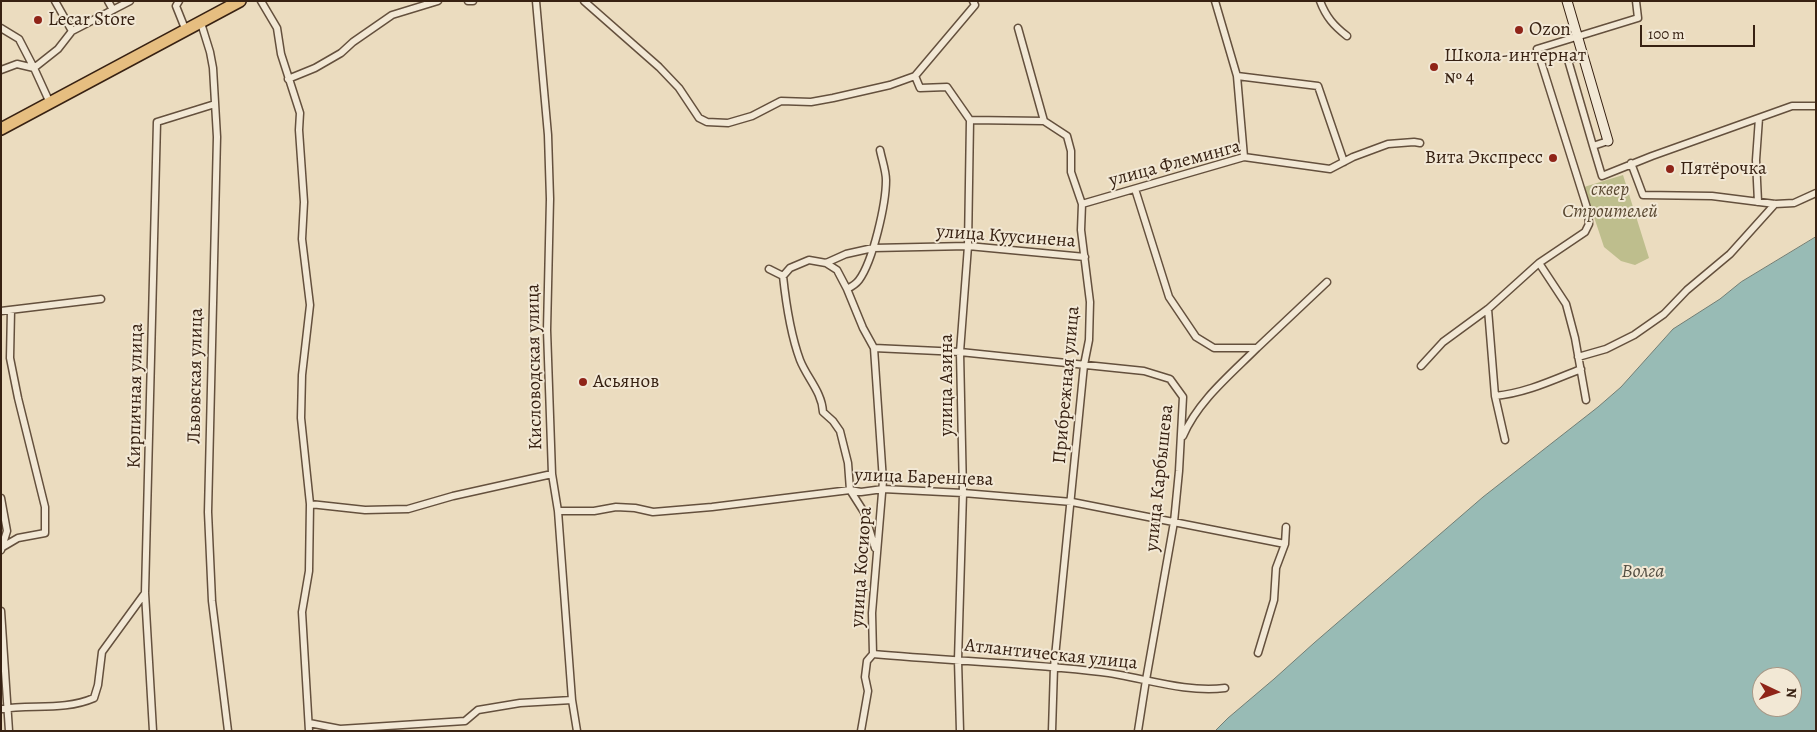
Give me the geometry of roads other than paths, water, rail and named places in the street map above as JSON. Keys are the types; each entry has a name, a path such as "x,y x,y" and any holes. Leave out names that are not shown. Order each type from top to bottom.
{"highway":[{"path":"1,129 240,1"}],"street":[{"path":"55,1 72,31"},
{"path":"108,1 113,10"},
{"path":"34,68 58,49 72,31 130,1"},
{"path":"261,1 277,28 281,54 300,113 299,138 304,202 302,239 310,306 302,375 301,418 310,504 309,571 302,612 309,731"},
{"path":"288,79 315,68 342,53 353,42 392,15 438,1"},
{"path":"468,1 473,1"},
{"name":"Кисловодская улица","path":"536,1 548,136 550,199 548,330 552,474 558,511 572,700 577,731"},
{"path":"584,1 659,67 679,88 699,118 707,122 728,123 752,116 781,101 811,102 833,98 890,85 915,76 975,6 973,1"},
{"path":"1214,1 1237,76 1244,157"},
{"path":"1320,1 1324,13 1335,27 1348,36"},
{"path":"1567,1 1608,141 1593,146"},
{"path":"1421,366 1443,342 1488,309 1539,263 1585,232 1589,224 1588,211 1537,48 1638,18 1636,1"},
{"path":"176,3 186,31"},
{"name":"Львовская улица","path":"201,23 212,60 217,137 208,512 212,601 228,731"},
{"path":"1,28 19,39 50,103"},
{"path":"915,76 920,88 947,87 970,120 1044,121 1018,28"},
{"path":"1583,56 1568,60 1602,176 1631,163 1792,106 1816,106"},
{"path":"1,70 17,64 34,68"},
{"path":"1237,76 1318,86 1344,162"},
{"name":"Кирпичная улица","path":"153,731 145,593 157,122 215,104"},
{"path":"1758,202 1756,160 1759,118"},
{"name":"улица Азина","path":"960,731 958,660 963,493 960,352 968,246 970,120"},
{"name":"Прибрежная улица","path":"1044,121 1067,136 1071,151 1071,172 1082,204 1082,230 1090,302 1089,340 1084,365 1072,502 1054,667 1052,731"},
{"name":"улица Флеминга","path":"1082,204 1244,157 1330,169 1353,157 1388,144 1420,143"},
{"path":"847,289 859,281 873,248 885,199 886,178 880,150"},
{"path":"1631,163 1643,195 1712,196 1775,204 1794,203 1816,193"},
{"path":"1135,189 1169,297 1196,337 1214,348 1257,348"},
{"path":"1578,357 1606,349 1634,335 1664,314 1687,290 1730,254 1775,204"},
{"name":"улица Куусинена","path":"783,276 790,268 809,260 826,263 846,254 873,248 968,246 1085,257"},
{"name":"улица Косиора","path":"826,263 837,270 847,289 862,328 874,348 883,489 872,614 873,654 867,661 865,677 868,692 861,731"},
{"path":"1539,263 1566,304 1586,400"},
{"path":"769,269 783,276 787,308 800,359 809,380 821,396 823,412 840,431 848,463 850,490 864,512 877,556"},
{"path":"1180,441 1199,408 1257,348 1328,282"},
{"path":"1,310 101,299"},
{"path":"1488,309 1496,396 1505,440"},
{"path":"1,549 18,538 46,533 45,507 10,358 11,310"},
{"name":"улица Карбышева","path":"874,348 960,352 1144,370 1170,380 1183,397 1174,522 1138,731"},
{"path":"1496,396 1533,388 1580,369"},
{"path":"310,504 365,510 408,509 453,496 552,474"},
{"name":"улица Баренцева","path":"558,511 594,511 616,507 635,508 653,512 712,507 850,490 861,492 883,489 1072,502 1285,544"},
{"path":"1,498 7,531 1,549"},
{"path":"1258,654 1274,600 1276,568 1285,544 1286,526"},
{"path":"5,709 57,707 80,704 94,698 98,685 102,652 145,593"},
{"path":"1,611 5,709 9,731"},
{"name":"Атлантическая улица","path":"873,654 1054,667 1103,672 1156,683 1210,690 1225,688"},
{"path":"309,722 340,729 465,721 478,710 520,703 572,700"}],"water":[{"name":"Волга","path":"1816,237 1816,731 1215,731 1483,497 1621,387 1673,329 1720,299 1741,282"}],"place":[{"name":"Lecar Store","path":"38,20"},
{"name":"Ozon","path":"1519,30"},
{"name":"Школа-интернат № 4","path":"1434,67"},
{"name":"Вита Экспресс","path":"1553,158"},
{"name":"Пятёрочка","path":"1670,169"},
{"name":"Асьянов","path":"583,382"}],"park label":[{"name":"сквер Строителей","path":"1610,201"}]}
